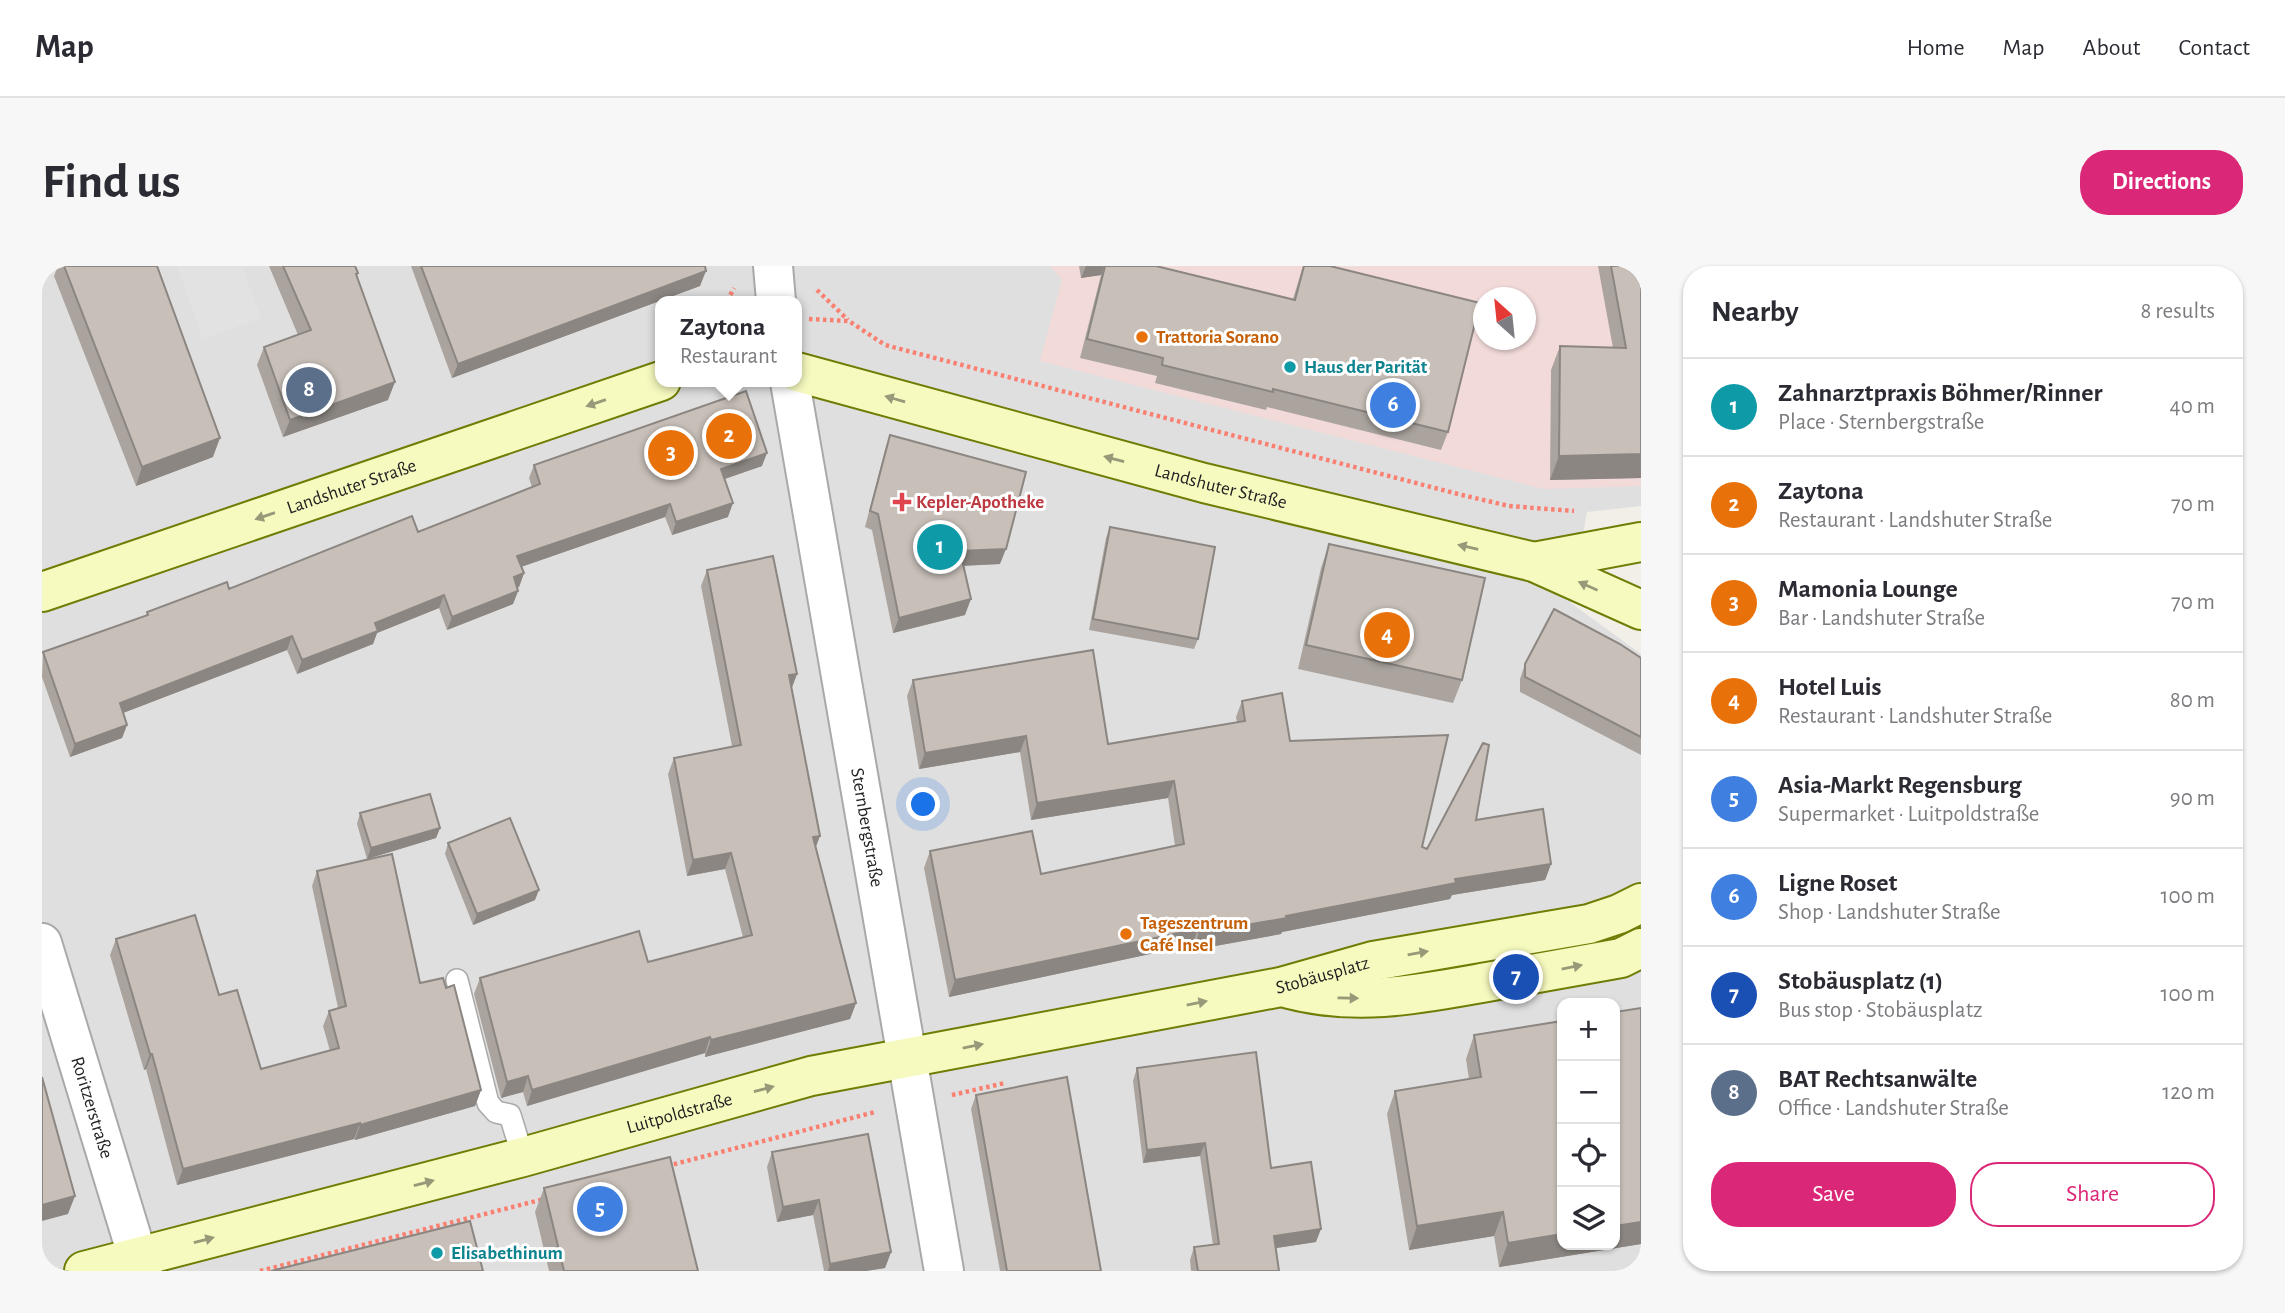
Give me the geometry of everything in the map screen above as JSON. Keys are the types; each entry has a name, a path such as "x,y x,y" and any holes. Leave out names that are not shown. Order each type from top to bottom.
{"street":[{"path":"773,266 776,296"},
{"name":"Landshuter Straße","path":"802,373 1204,483 1534,562 1641,610"},
{"name":"Landshuter Straße","path":"42,592 655,382"},
{"name":"Sternbergstraße","path":"791,387 944,1271"},
{"path":"1534,562 1641,542"},
{"name":"Stobäusplatz","path":"1280,987 1373,961 1589,924 1641,903"},
{"name":"Roritzerstraße","path":"42,943 140,1264"},
{"name":"Stobäusplatz","path":"1280,987 1320,997 1384,998 1621,958 1641,948"},
{"name":"Luitpoldstraße","path":"84,1271 140,1264 811,1076 1280,987"}],"lane":[{"path":"457,980 488,1103 496,1112 510,1115 523,1157"}],"path":[{"path":"810,284 849,321 885,345 1509,506 1587,512"},
{"path":"802,318 849,321"}],"shaded area":[{"path":"42,266 1641,266 1641,506 1587,512 1571,603 1641,654 1641,1271 42,1271"},
{"path":"177,266 242,266 261,318 203,339"},
{"path":"1050,266 1641,266 1641,486 1544,489 1040,361 1062,280"}],"building":[{"path":"64,266 157,266 220,438 142,467"},
{"path":"283,266 355,266 395,382 290,420 264,347 311,330"},
{"path":"421,266 705,266 706,271 458,364"},
{"name":"Haus der Parität","path":"1105,266 1156,266 1295,300 1304,266 1330,266 1473,301 1473,331 1448,432 1162,365 1163,358 1087,339"},
{"path":"1611,266 1641,266 1641,454 1559,456 1560,346 1626,348"},
{"path":"746,391 767,453 721,469 733,503 676,522 670,504 517,556 524,573 514,577 518,591 452,617 444,595 375,623 378,631 302,660 292,636 120,703 127,725 75,744 43,652 148,615 147,612 227,582 229,589 412,516 418,532 540,484 534,465"},
{"path":"890,435 1026,472 1006,549 960,551 971,599 899,618 878,514 870,511"},
{"path":"1110,527 1215,547 1198,639 1093,619"},
{"path":"1329,544 1485,578 1462,680 1306,645"},
{"path":"773,556 797,674 789,675 820,836 813,837 856,1003 711,1040 710,1037 532,1090 528,1076 507,1082 480,978 639,931 648,962 752,935 731,853 693,860 674,758 741,745 707,570"},
{"path":"1554,609 1641,658 1641,737 1525,677 1525,664"},
{"path":"1093,650 1108,744 1245,721 1242,701 1282,693 1290,741 1448,735 1422,847 1427,849 1483,743 1489,745 1476,820 1543,809 1551,864 1455,879 1456,883 1286,916 1287,918 1199,933 1198,929 955,980 930,851 1032,831 1041,874 1184,844 1174,781 1037,803 1026,736 925,753 913,680"},
{"path":"430,794 440,828 371,848 360,813"},
{"path":"510,818 539,890 477,914 448,843"},
{"path":"392,854 420,983 443,978 446,988 454,985 481,1090 360,1125 183,1169 152,1054 116,939 195,915 219,995 237,990 261,1069 339,1048 329,1011 346,1006 317,871"},
{"path":"1641,1008 1641,1222 1620,1225 1620,1061 1620,1011"},
{"path":"1557,1022 1557,1235 1508,1243 1503,1212 1417,1226 1395,1091 1481,1077 1474,1035"},
{"path":"1256,1052 1271,1168 1311,1162 1321,1229 1274,1236 1279,1271 1198,1271 1194,1247 1219,1244 1205,1143 1147,1150 1137,1068"},
{"path":"42,1077 75,1196 42,1205"},
{"path":"1067,1077 1101,1271 1007,1271 976,1095"},
{"path":"868,1134 891,1252 830,1264 819,1200 783,1207 772,1152"},
{"path":"670,1157 698,1271 564,1271 544,1188"},
{"path":"470,1221 483,1271 271,1271"}],"place":[{"name":"Trattoria Sorano","path":"1142,337"},
{"name":"Haus der Parität","path":"1290,367"},
{"name":"BAT Rechtsanwälte","path":"309,390"},
{"name":"Ligne Roset","path":"1393,405"},
{"name":"Zaytona","path":"729,436"},
{"name":"Mamonia Lounge","path":"671,453"},
{"name":"Kepler-Apotheke","path":"902,502"},
{"name":"Zahnarztpraxis Böhmer/Rinner","path":"940,547"},
{"name":"Hotel Luis","path":"1387,635"},
{"name":"Tageszentrum Café Insel","path":"1126,934"},
{"name":"Stobäusplatz (1)","path":"1516,977"},
{"name":"Asia-Markt Regensburg","path":"600,1209"},
{"name":"Elisabethinum","path":"437,1253"}]}
